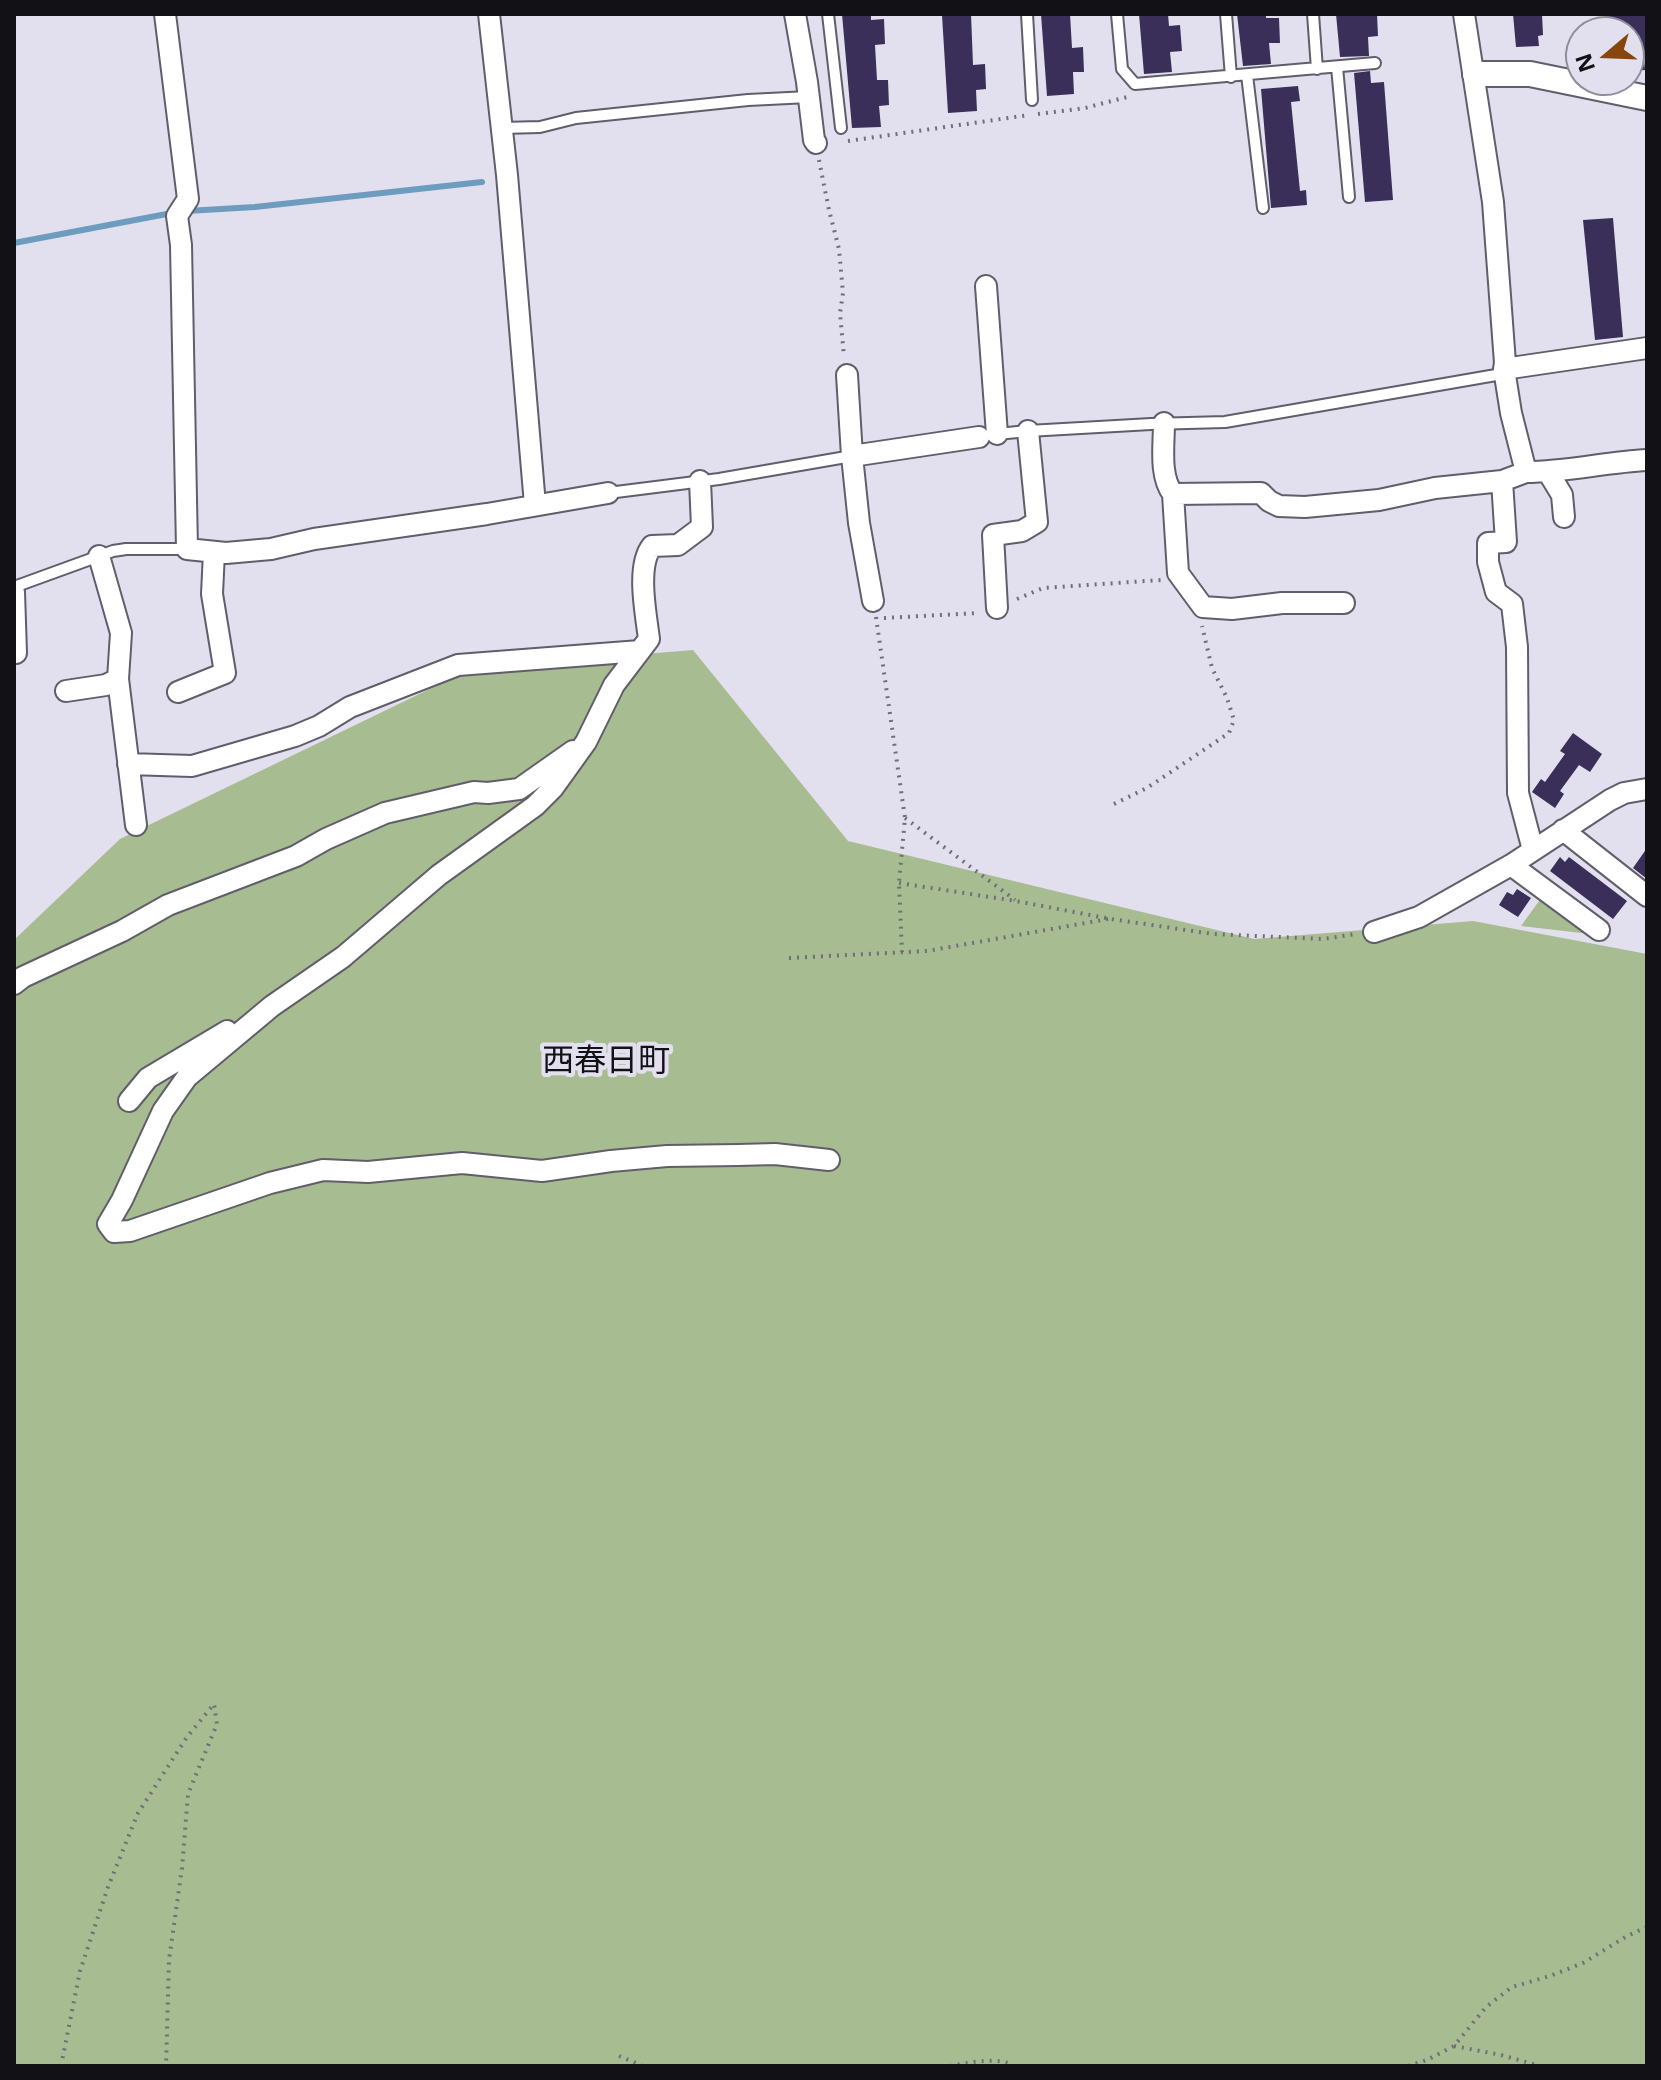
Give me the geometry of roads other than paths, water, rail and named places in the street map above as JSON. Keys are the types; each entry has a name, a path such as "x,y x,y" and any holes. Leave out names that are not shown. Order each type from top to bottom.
{"street":[{"path":"165,14 188,199 177,216 181,245 187,549 226,553 271,549 314,539 608,493"},
{"path":"489,14 535,505"},
{"path":"795,14 816,143"},
{"path":"1464,14 1493,202 1504,369 1526,472"},
{"path":"1475,74 1530,74 1647,98"},
{"path":"852,456 988,436 999,331 986,286"},
{"path":"1504,369 1647,348"},
{"path":"847,375 859,523 875,609"},
{"path":"1164,423 1164,469 1167,486 1173,494 1178,573 1203,607 1232,609 1282,603 1344,603"},
{"path":"997,608 993,535 1022,531 1037,522 1028,431"},
{"path":"1173,494 1261,493 1279,506 1305,507 1379,500 1435,488 1502,481 1526,472 1647,460"},
{"path":"1548,472 1562,495 1564,517"},
{"path":"700,481 702,527 678,545 652,546 645,554 643,596 649,639 614,685 586,742 553,788 535,806 439,875 343,957 269,1008 187,1077 163,1111 108,1224 114,1232 130,1231 270,1183 323,1170 368,1172 462,1163 542,1171 667,1156 775,1154 829,1160"},
{"path":"1502,481 1506,542 1488,543 1488,562 1496,592 1512,604 1517,647 1518,793 1533,850"},
{"path":"178,692 225,673 212,594 214,552"},
{"path":"99,556 121,633 118,679 136,825"},
{"path":"14,590 16,653"},
{"path":"128,764 192,766 295,736 350,707 458,665 640,651"},
{"path":"66,691 106,685 118,679"},
{"path":"14,984 168,905 296,856 385,813 474,792 519,789 586,742"},
{"path":"1374,932 1419,917 1511,865 1610,800 1624,793 1647,789"},
{"path":"1563,830 1647,896"},
{"path":"1511,865 1599,930"},
{"path":"129,1101 148,1078 269,1008"}],"lane":[{"path":"828,14 841,128"},
{"path":"1027,14 1032,100"},
{"path":"1117,14 1122,69 1135,84 1375,63"},
{"path":"1226,14 1231,77"},
{"path":"1313,14 1317,69"},
{"path":"1337,67 1349,197"},
{"path":"1247,75 1263,208"},
{"path":"502,128 540,127 576,118 748,100 809,97"},
{"path":"988,436 1028,431 1225,422 1496,375 1504,369"},
{"path":"608,493 852,456"},
{"path":"14,590 99,556 126,549 187,549"}],"waterway":[{"path":"187,211 255,207 482,182"},
{"path":"14,243 172,213"}],"district":[{"name":"西春日町","path":"606,1062"}]}
